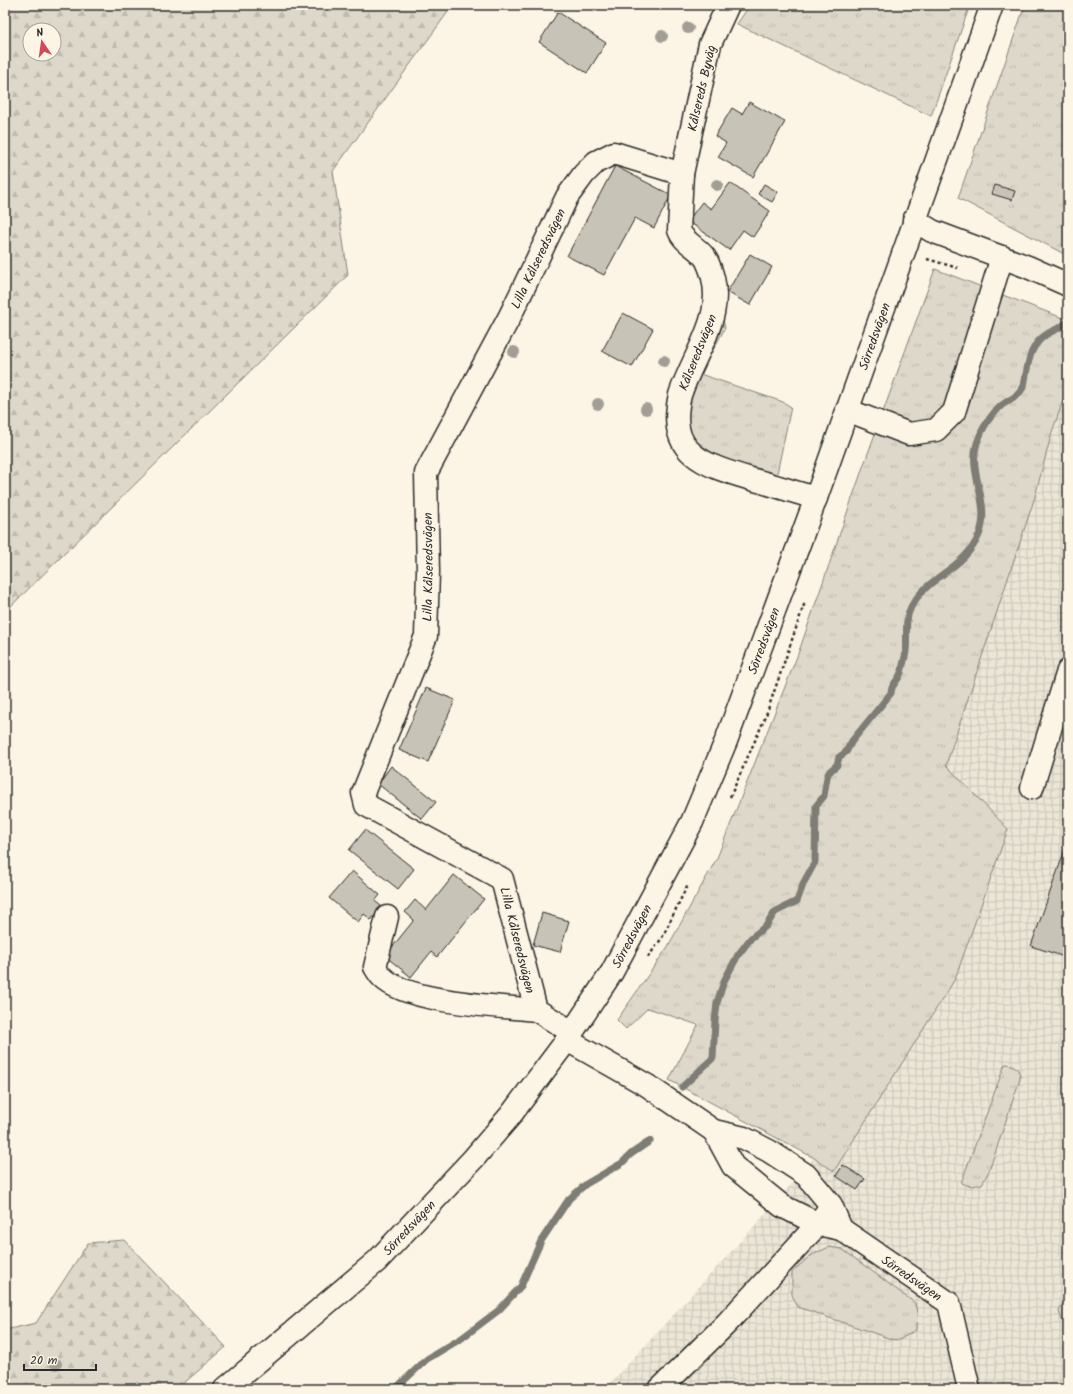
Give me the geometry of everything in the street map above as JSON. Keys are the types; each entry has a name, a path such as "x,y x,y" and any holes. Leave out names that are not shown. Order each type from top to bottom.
{"street":[{"name":"Kålsereds Byväg","path":"682,174 710,44 728,5"},
{"name":"Sörredsvägen","path":"225,1389 377,1261 474,1158 510,1116 569,1036 612,972 692,822 726,741 816,498 992,5"},
{"name":"Lilla Kålseredsvägen","path":"536,1010 502,879 366,805 364,793 426,636 428,572 426,473 510,316 567,197 584,174 592,166 614,153 682,174"},
{"name":"Kålseredsvägen","path":"682,174 679,230 682,237 707,259 714,278 716,298 713,317 680,395 677,417 680,439 691,453 708,465 816,498"},
{"path":"914,220 932,231 1002,257 1068,285"},
{"path":"847,410 909,434 936,430 954,412 1002,257"},
{"path":"1032,788 1068,672"},
{"name":"Lilla Kålseredsvägen","path":"387,917 375,967 382,977 399,987 439,1000 536,1010 569,1036"},
{"name":"Sörredsvägen","path":"569,1036 648,1086 714,1131 744,1138 769,1151 806,1175 831,1205 841,1229"},
{"name":"Sörredsvägen","path":"714,1131 733,1166 782,1206 818,1224 841,1229 949,1303 969,1389"},
{"path":"660,1389 726,1324 818,1224 831,1205"}],"shaded area":[{"path":"1068,387 1068,1389 605,1389 761,1219 814,1158 834,1171 955,979 1008,829 946,765 1034,500 1052,432"}],"green space":[{"path":"5,5 453,5 333,171 348,275 5,612"},
{"path":"750,5 970,5 931,116 737,24"},
{"path":"1025,5 1068,5 1068,256 958,198"},
{"path":"935,269 1068,320 1068,387 1052,432 1034,500 946,765 1008,829 955,979 834,1171 814,1158 669,1080 698,1025 648,1008 626,1029 617,1020 667,948 717,858 798,654 863,467"},
{"path":"721,319 723,319 725,328 700,374 783,402 791,407 776,478 718,464 686,435 684,398"},
{"path":"1005,1064 1012,1065 1018,1070 1020,1079 989,1171 982,1184 972,1186 961,1183"},
{"path":"124,1240 226,1347 177,1389 5,1389 5,1330 36,1323 88,1243"},
{"path":"829,1247 842,1249 915,1303 917,1313 916,1330 899,1340 891,1339 798,1307 792,1295 792,1272 810,1256"},
{"path":"1068,1301 1068,1323 1062,1320 1059,1311 1063,1303"}],"building":[{"path":"558,12 606,43 587,73 539,42"},
{"path":"749,102 785,122 753,177 718,157 726,143 715,136 732,108 742,114"},
{"path":"615,166 671,195 654,228 635,218 604,275 567,256"},
{"path":"730,183 770,211 753,237 743,230 729,250 688,221 702,202 711,209"},
{"path":"764,184 778,192 772,202 758,194"},
{"path":"995,185 1015,191 1012,200 992,194"},
{"path":"750,254 772,267 750,305 727,292"},
{"path":"623,313 653,329 632,367 602,351"},
{"path":"426,688 455,700 428,762 399,750"},
{"path":"391,766 436,802 422,819 378,784"},
{"path":"365,830 414,869 398,889 349,850"},
{"path":"1068,841 1068,958 1031,946"},
{"path":"352,871 380,895 375,901 382,907 371,920 364,914 358,922 329,898"},
{"path":"454,875 484,899 437,957 431,952 411,977 385,956 414,920 405,912 415,900 426,910"},
{"path":"542,913 569,921 560,952 533,945"},
{"path":"843,1165 865,1179 857,1190 836,1176"}],"waterway":[{"path":"682,1087 713,1058 717,1003 724,981 738,955 751,938 766,926 775,912 797,901 804,882 815,862 816,806 824,796 827,777 829,772 837,765 839,757 846,752 852,741 891,693 892,686 900,675 906,651 907,619 911,607 926,587 956,565 965,556 973,547 979,535 983,511 975,466 975,455 981,432 994,413 1002,405 1017,395 1024,386 1028,364 1032,350 1036,344 1047,334 1066,323"},
{"path":"395,1389 427,1359 462,1338 499,1310 521,1286 541,1241 569,1199 586,1184 622,1163 631,1154 650,1141"}]}
